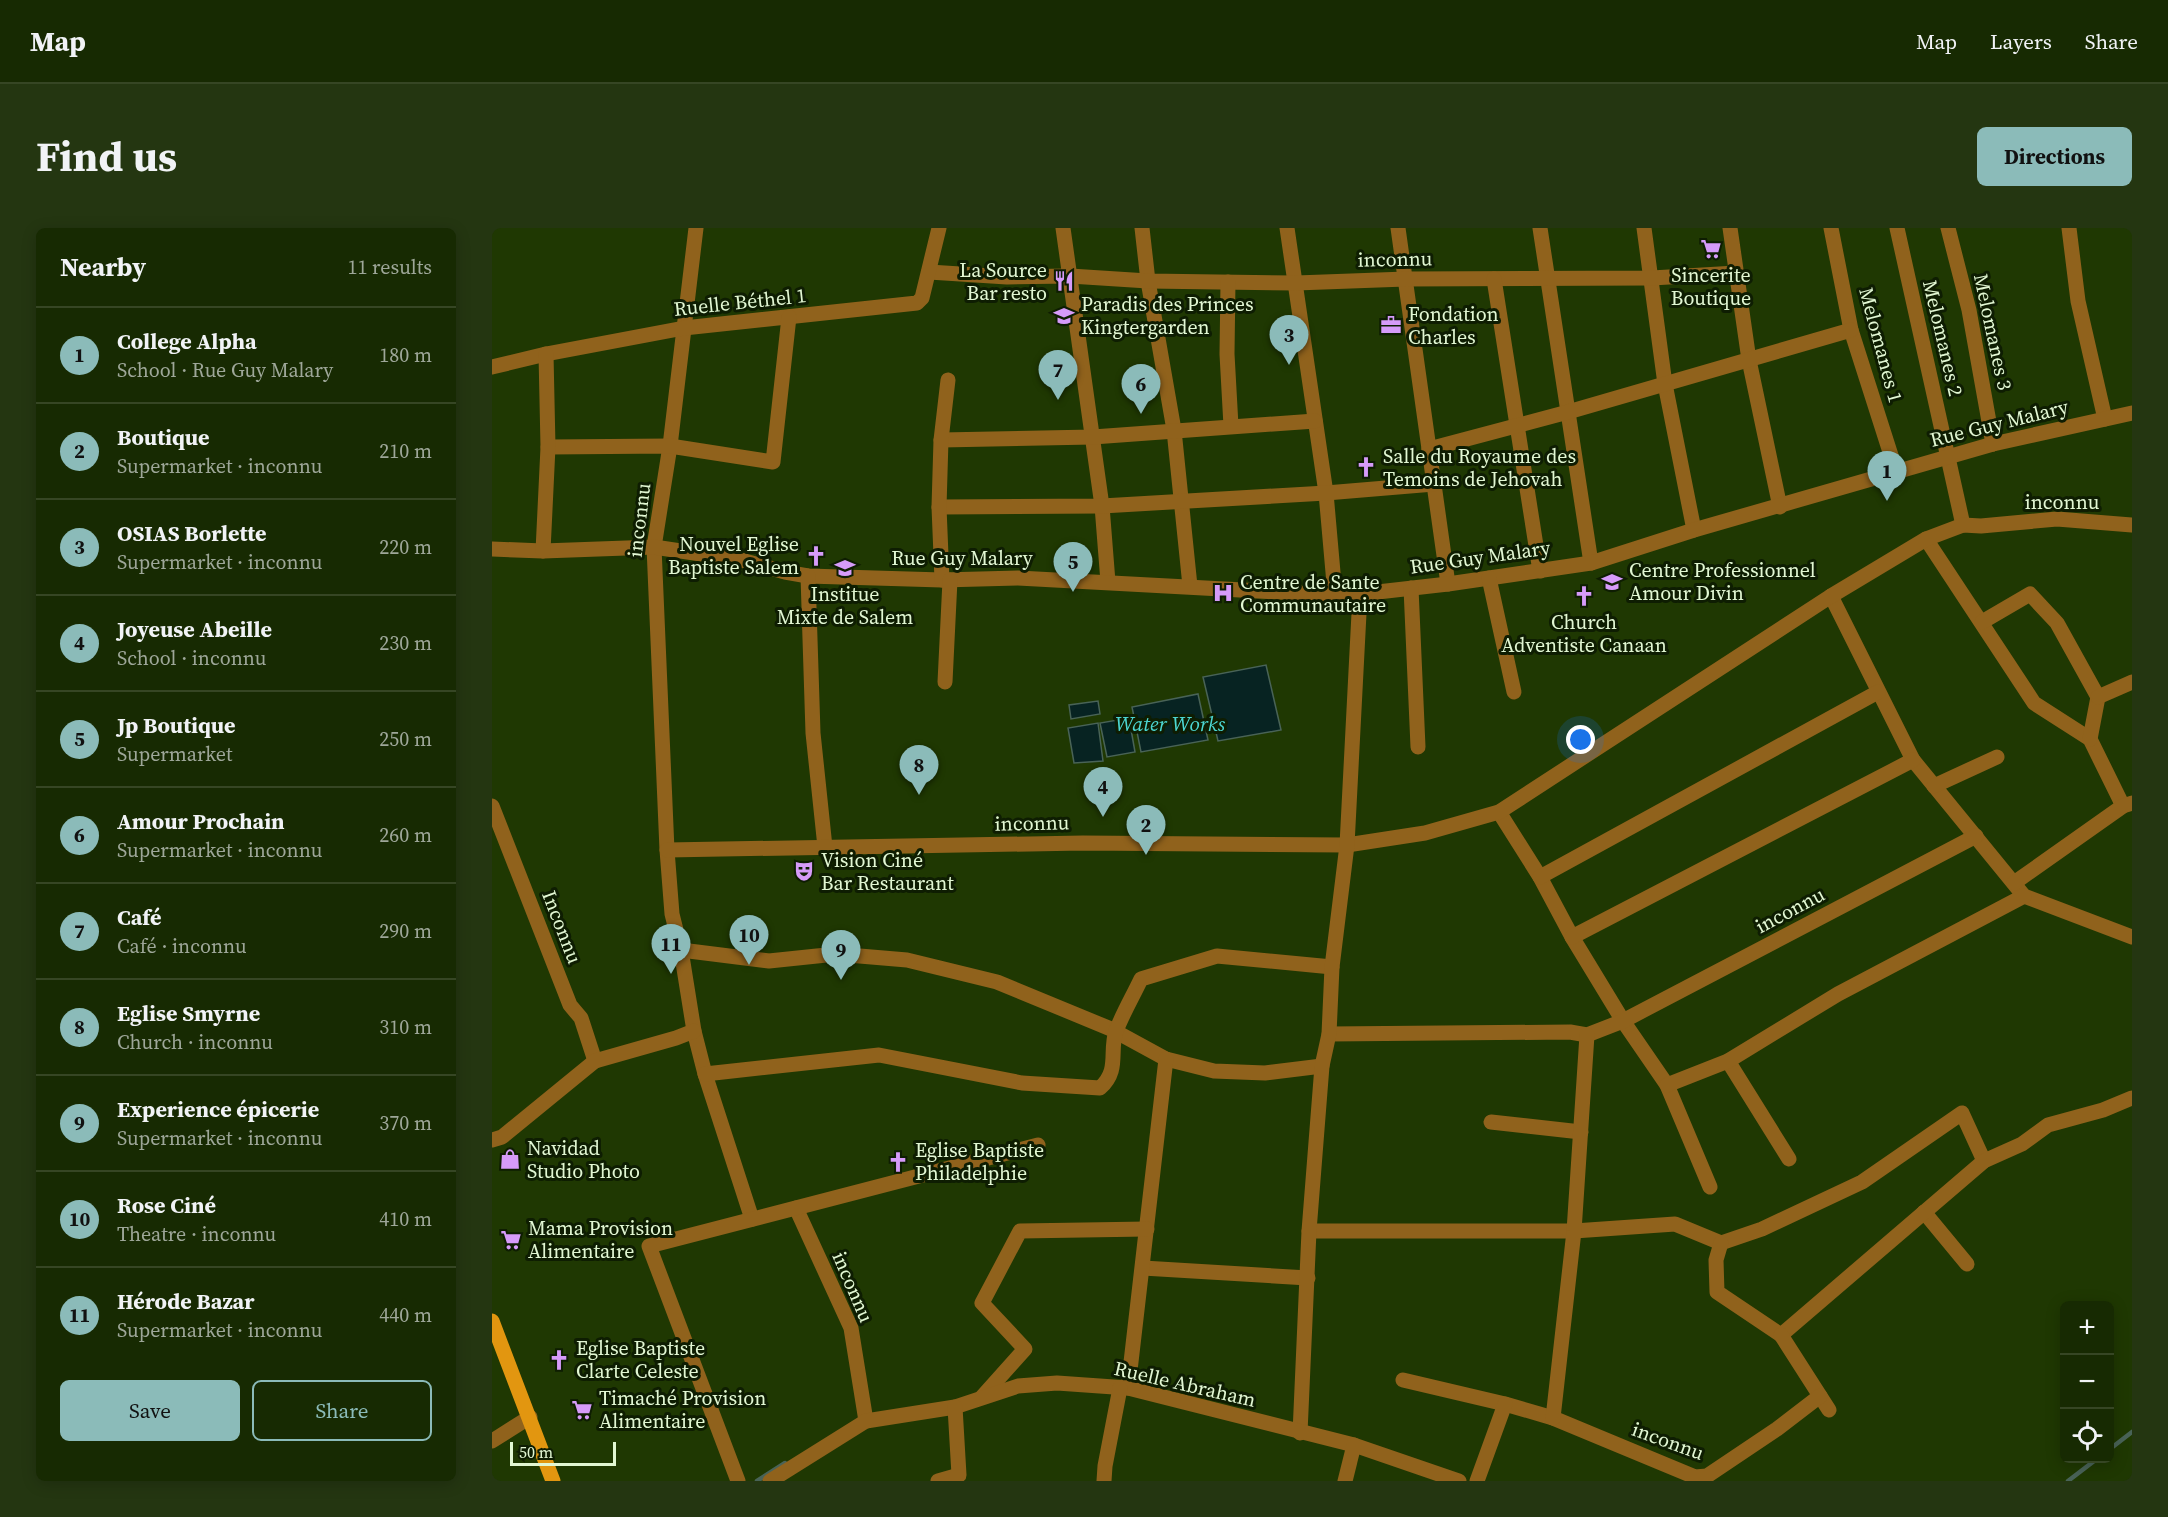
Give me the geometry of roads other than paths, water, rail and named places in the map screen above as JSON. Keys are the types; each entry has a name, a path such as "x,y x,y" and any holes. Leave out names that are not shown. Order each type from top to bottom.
{"main road":[{"path":"492,1321 554,1481"}],"street":[{"name":"inconnu","path":"696,228 670,446 654,547 668,850 672,914 681,950 694,1031 705,1074 752,1219"},
{"name":"Ruelle Béthel 1","path":"492,367 546,354 684,328 917,303 922,298 939,228"},
{"path":"1063,228 1102,506 1108,582"},
{"path":"1142,228 1148,281 1174,430 1190,586"},
{"path":"1287,228 1326,493 1335,595"},
{"path":"1398,228 1448,584"},
{"path":"1540,228 1591,563"},
{"path":"1644,228 1665,384 1694,530"},
{"path":"1730,228 1749,360 1780,507"},
{"name":"Melomanes 1","path":"1831,228 1851,330 1896,471"},
{"name":"Melomanes 2","path":"1897,228 1963,525"},
{"name":"Melomanes 3","path":"1948,228 1969,310 1993,444"},
{"path":"2069,228 2078,301 2104,419"},
{"name":"inconnu","path":"929,272 1007,277 1070,276 1148,281 1296,283 1406,279 1652,278 1736,273"},
{"path":"1494,279 1540,571"},
{"path":"1228,282 1227,354 1231,426"},
{"path":"548,447 670,446 773,462 789,317"},
{"path":"1429,449 1568,412 1851,330"},
{"path":"543,551 548,447 546,354"},
{"path":"945,682 946,580 939,507 941,440 948,380"},
{"name":"Rue Guy Malary","path":"492,549 543,551 654,547 741,560 808,576 946,580 1018,578 1335,595 1360,594 1591,563 1694,530 1780,507 1949,456 2132,412"},
{"path":"941,440 1093,437 1315,421"},
{"path":"939,507 1102,506 1326,493 1434,484"},
{"name":"inconnu","path":"668,850 1083,843 1347,845 1425,833 1499,812 1831,596 1926,539 1963,525 1981,526 2057,519 2132,525"},
{"path":"1926,539 2034,703 2090,739 2127,804 2014,883"},
{"path":"808,576 813,733 825,847"},
{"path":"1489,578 1514,692"},
{"path":"1411,588 1418,747"},
{"path":"1300,1433 1309,1231 1322,1066 1329,1034 1332,968 1347,845 1360,594"},
{"path":"1982,622 2030,594 2057,623 2098,697 2090,739"},
{"path":"1831,596 1913,760 2024,896 2132,937"},
{"path":"2098,697 2132,682"},
{"path":"1540,877 1878,692"},
{"path":"1934,786 1997,757"},
{"path":"1572,937 1913,760"},
{"name":"Inconnu","path":"492,806 570,1005 580,1018 595,1061"},
{"path":"1499,812 1540,877 1572,937 1623,1022 1667,1085 1710,1187"},
{"name":"inconnu","path":"1329,1034 1570,1032 1587,1035 1623,1022 1976,836"},
{"path":"1667,1085 1728,1061 1838,994 2024,896"},
{"path":"681,950 769,961 836,954 908,960 997,982 1115,1033 1166,1059 1214,1071 1265,1072 1322,1066"},
{"path":"705,1074 879,1055 1022,1083 1100,1088 1108,1081 1113,1070 1115,1033 1140,979 1217,956 1332,968"},
{"path":"492,1140 502,1137 595,1061 694,1031"},
{"path":"1553,1418 1574,1231 1587,1035"},
{"path":"1104,1481 1124,1388 1143,1268 1166,1059"},
{"path":"1728,1061 1789,1159"},
{"path":"1780,1335 1984,1161 2022,1144 2048,1125 2103,1110 2132,1098"},
{"path":"1309,1231 1574,1231 1675,1224 1721,1243 1762,1229 1862,1182 1962,1113 1984,1161"},
{"path":"1491,1122 1581,1132"},
{"path":"738,1481 649,1246 1038,1145"},
{"name":"inconnu","path":"796,1208 851,1328 866,1421"},
{"path":"1924,1212 1967,1264"},
{"path":"981,1398 1025,1349 982,1303 1020,1231 1147,1229"},
{"path":"1721,1243 1716,1260 1717,1292 1780,1335 1829,1410"},
{"path":"1143,1268 1308,1278"},
{"name":"inconnu","path":"1403,1380 1553,1418 1695,1477 1707,1476 1777,1429 1820,1396"},
{"name":"Ruelle Abraham","path":"770,1481 866,1421 955,1407 1018,1386 1057,1383 1124,1388 1354,1445 1459,1481"},
{"path":"1476,1481 1505,1404"},
{"path":"938,1481 959,1475 955,1407"},
{"path":"492,1441 530,1417"},
{"path":"1345,1481 1354,1445"}],"water":[{"path":"1266,665 1281,730 1218,741 1203,677"},
{"name":"Water Works","path":"1198,694 1208,740 1141,752 1132,707"},
{"path":"1098,701 1100,714 1071,719 1069,705"},
{"path":"1129,718 1135,752 1107,757 1100,723"},
{"path":"1098,723 1103,761 1074,763 1068,728"}],"waterway":[{"path":"2114,1446 2132,1432"},
{"path":"757,1481 785,1463"},
{"path":"2068,1481 2091,1463"}],"place":[{"name":"Sincerite Boutique","path":"1711,249"},
{"name":"La Source Bar resto","path":"1064,281"},
{"name":"Paradis des Princes Kingtergarden","path":"1064,316"},
{"name":"Fondation Charles","path":"1391,325"},
{"name":"OSIAS Borlette","path":"1289,365"},
{"name":"Café","path":"1058,400"},
{"name":"Amour Prochain","path":"1141,414"},
{"name":"Salle du Royaume des Temoins de Jehovah","path":"1366,467"},
{"name":"College Alpha","path":"1887,501"},
{"name":"Nouvel Eglise Baptiste Salem","path":"816,556"},
{"name":"Institue Mixte de Salem","path":"845,568"},
{"name":"Centre Professionnel Amour Divin","path":"1612,582"},
{"name":"Jp Boutique","path":"1073,592"},
{"name":"Centre de Sante Communautaire","path":"1223,593"},
{"name":"Church Adventiste Canaan","path":"1584,596"},
{"name":"Eglise Smyrne","path":"919,795"},
{"name":"Joyeuse Abeille","path":"1103,817"},
{"name":"Boutique","path":"1146,855"},
{"name":"Vision Ciné Bar Restaurant","path":"804,871"},
{"name":"Rose Ciné","path":"749,965"},
{"name":"Hérode Bazar","path":"671,974"},
{"name":"Experience épicerie","path":"841,980"},
{"name":"Navidad Studio Photo","path":"510,1159"},
{"name":"Eglise Baptiste Philadelphie","path":"898,1162"},
{"name":"Mama Provision Alimentaire","path":"511,1240"},
{"name":"Eglise Baptiste Clarte Celeste","path":"559,1360"},
{"name":"Timaché Provision Alimentaire","path":"582,1410"}]}
